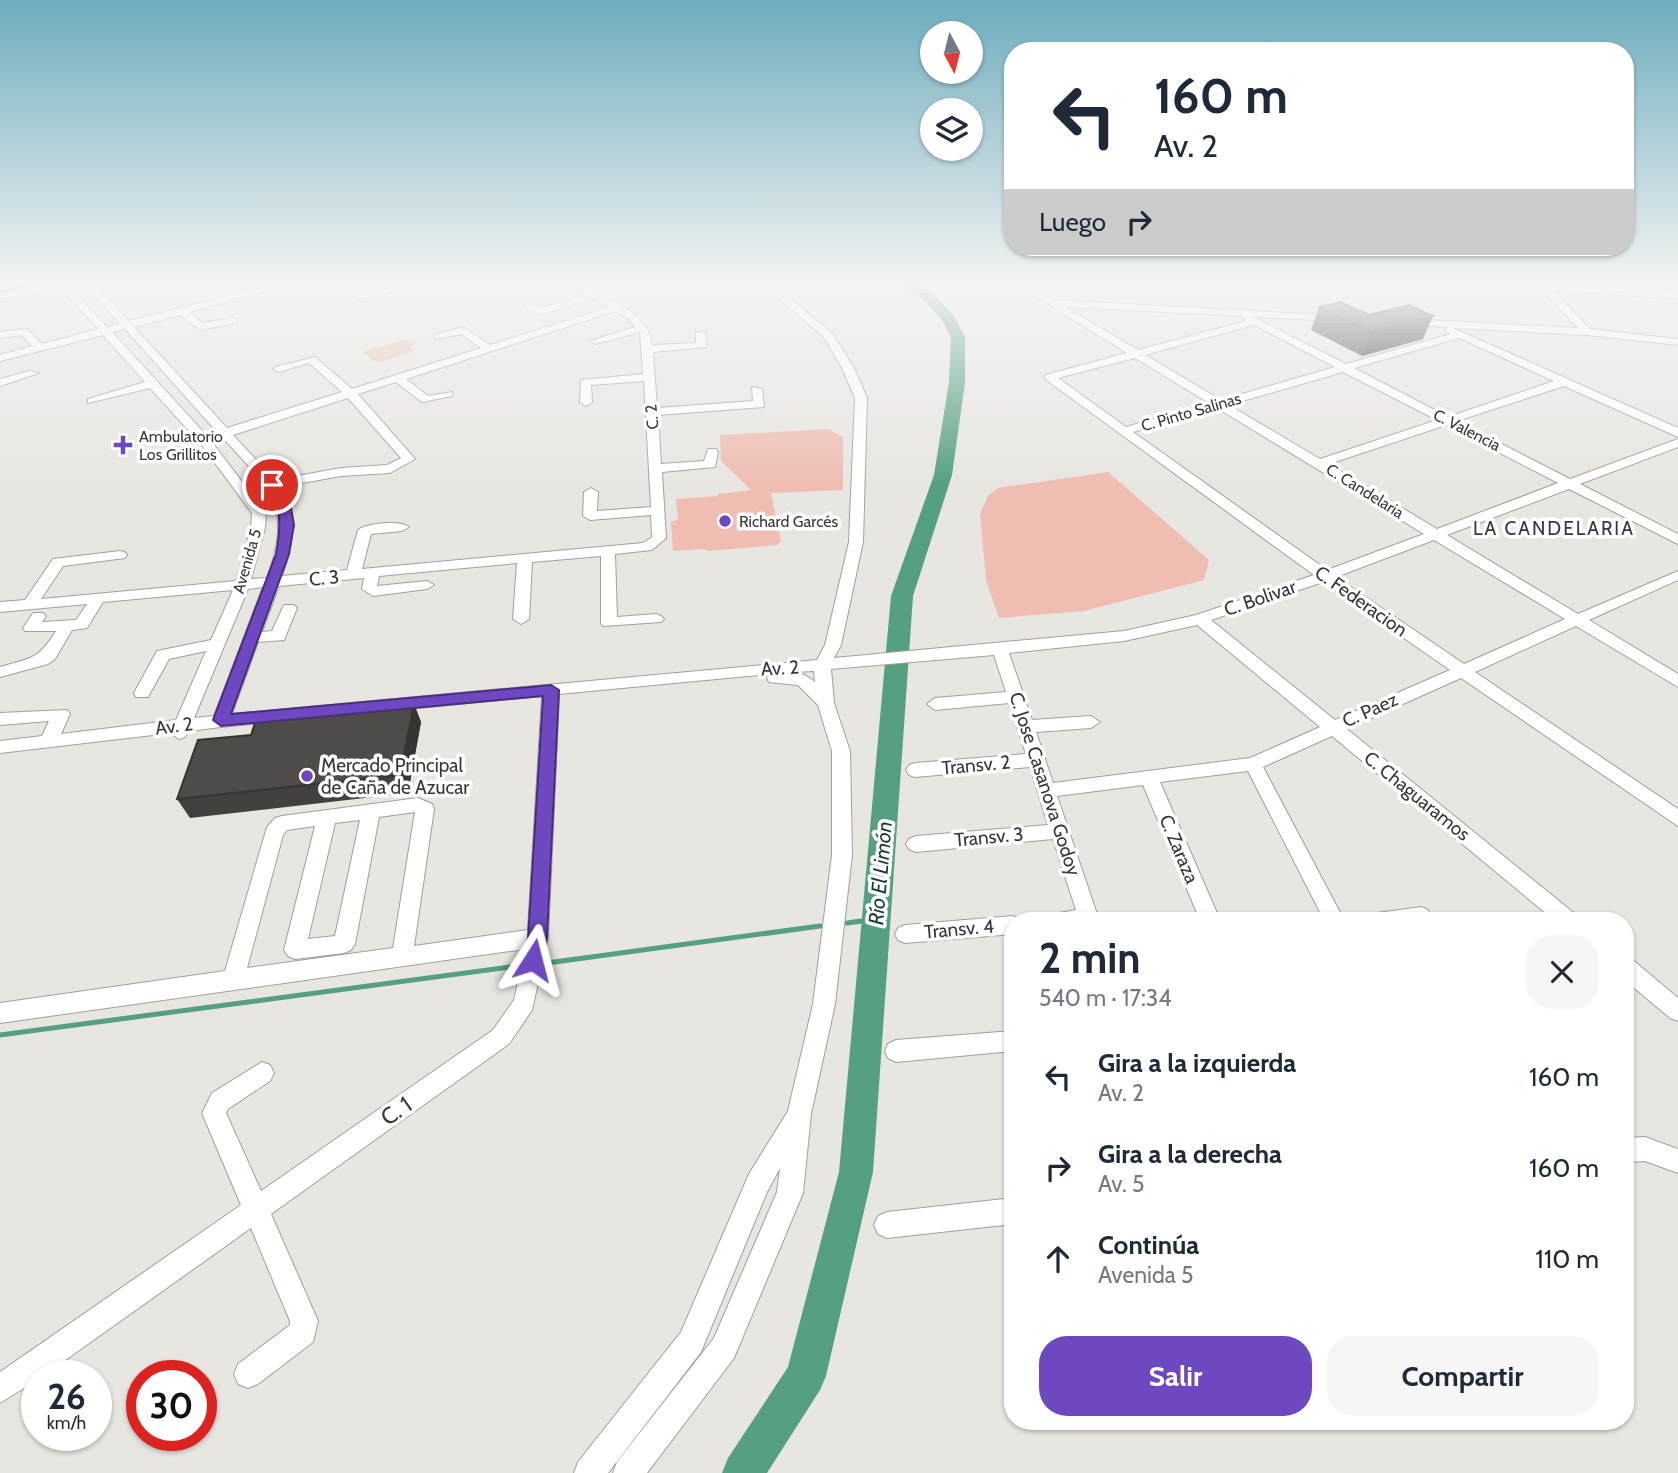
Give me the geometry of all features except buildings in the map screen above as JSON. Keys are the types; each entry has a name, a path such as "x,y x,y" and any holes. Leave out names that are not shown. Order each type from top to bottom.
{"street":[{"path":"0,358 37,349"},
{"name":"Avenida 5","path":"122,349 204,440 258,513 258,528 242,586 180,731"},
{"name":"Avenida 5","path":"150,349 272,485 284,502 288,525 283,554 221,720"},
{"path":"204,440 486,349"},
{"path":"648,349 652,349"},
{"name":"C. 2","path":"647,547 659,538 648,349"},
{"path":"628,1473 723,1348 790,1193 799,1114 824,1004 842,855 841,751 826,703 822,666 833,645 856,542 861,398 836,349"},
{"name":"C. Candelaria","path":"1133,349 1678,681"},
{"path":"1140,353 1156,349"},
{"name":"C. Valencia","path":"1308,349 1678,540"},
{"name":"C. Pinto Salinas","path":"1124,431 1410,349"},
{"path":"1490,349 1678,433"},
{"name":"C. Federacion","path":"1140,353 1049,377 1325,576 1678,819"},
{"path":"272,485 341,472 390,469 409,459 350,393 311,359 279,369"},
{"path":"0,383 33,373"},
{"path":"397,377 426,400 447,394"},
{"path":"586,402 585,382 649,377"},
{"path":"1320,463 1564,382"},
{"path":"92,401 153,383"},
{"path":"651,412 760,404 756,389"},
{"name":"C. Bolivar","path":"822,666 1124,636 1200,619 1325,576 1678,443"},
{"path":"657,468 710,464 712,452"},
{"path":"591,492 590,516 659,510"},
{"path":"353,575 365,530 402,527"},
{"name":"C. 3","path":"0,607 34,610 98,598 272,584 647,547"},
{"path":"608,551 609,623 656,619"},
{"path":"98,598 81,625 31,628 34,610 58,562 120,555"},
{"path":"521,619 526,559"},
{"path":"372,573 369,589 373,591 427,585"},
{"name":"C. Paez","path":"1048,790 1253,764 1332,726 1678,575"},
{"path":"252,637 278,636 289,608"},
{"name":"C. Chaguaramos","path":"1200,619 1558,912"},
{"path":"0,672 42,660 49,655 66,628"},
{"path":"142,694 163,655 217,644"},
{"name":"C. Jose Casanova Godoy","path":"1000,649 1087,912"},
{"name":"Av. 2","path":"0,758 180,731 221,720 772,678 822,666"},
{"name":"Av. 2","path":"0,747 550,696 765,668 822,666"},
{"path":"772,678 802,680 810,684 826,703"},
{"name":"C. 1","path":"0,1389 501,1037 524,1003 538,938 550,696"},
{"path":"935,704 1017,697"},
{"path":"0,719 61,714 48,742"},
{"path":"1026,727 1091,722"},
{"name":"Transv. 2","path":"915,770 1037,760"},
{"path":"1253,764 1330,912"},
{"name":"C. Zaraza","path":"1149,778 1207,912"},
{"path":"233,979 274,832 282,822 418,805 425,809 402,957"},
{"path":"327,816 295,950 344,944 371,810"},
{"name":"Transv. 3","path":"916,844 1061,831"},
{"name":"Transv. 4","path":"905,934 1004,926"},
{"path":"0,1013 538,938"},
{"path":"1634,975 1678,1011"},
{"path":"897,1051 1004,1042"},
{"path":"248,1374 303,1332 304,1321 214,1113 220,1101 262,1073"},
{"path":"589,1473 691,1342 758,1184 799,1114"},
{"path":"1634,1150 1645,1149 1678,1161"},
{"path":"887,1225 1004,1212"}],"shaded area":[{"path":"374,349 412,349 415,351 377,363 363,352"},
{"path":"828,429 843,437 843,490 771,493 781,541 777,545 673,551 671,522 678,519 676,499 751,490 721,461 720,435"},
{"path":"1108,472 1209,560 1204,580 1084,611 999,618 986,580 980,514 988,496 998,488"}],"waterway":[{"name":"Río El Limón","path":"743,1473 806,1376 856,1172 902,596 943,475 957,382 958,349"},
{"path":"847,923 876,919"},
{"path":"547,963 820,926"},
{"path":"0,1035 518,966"}],"place":[{"name":"Ambulatorio Los Grillitos","path":"123,445"},
{"name":"Richard Garcés","path":"725,521"},
{"name":"Mercado Principal de Caña de Azucar","path":"307,776"}],"district":[{"name":"LA CANDELARIA","path":"1554,528"}],"route":[{"path":"272,485 284,502 288,525 283,554 221,720 551,690 538,938 533,960"}]}
